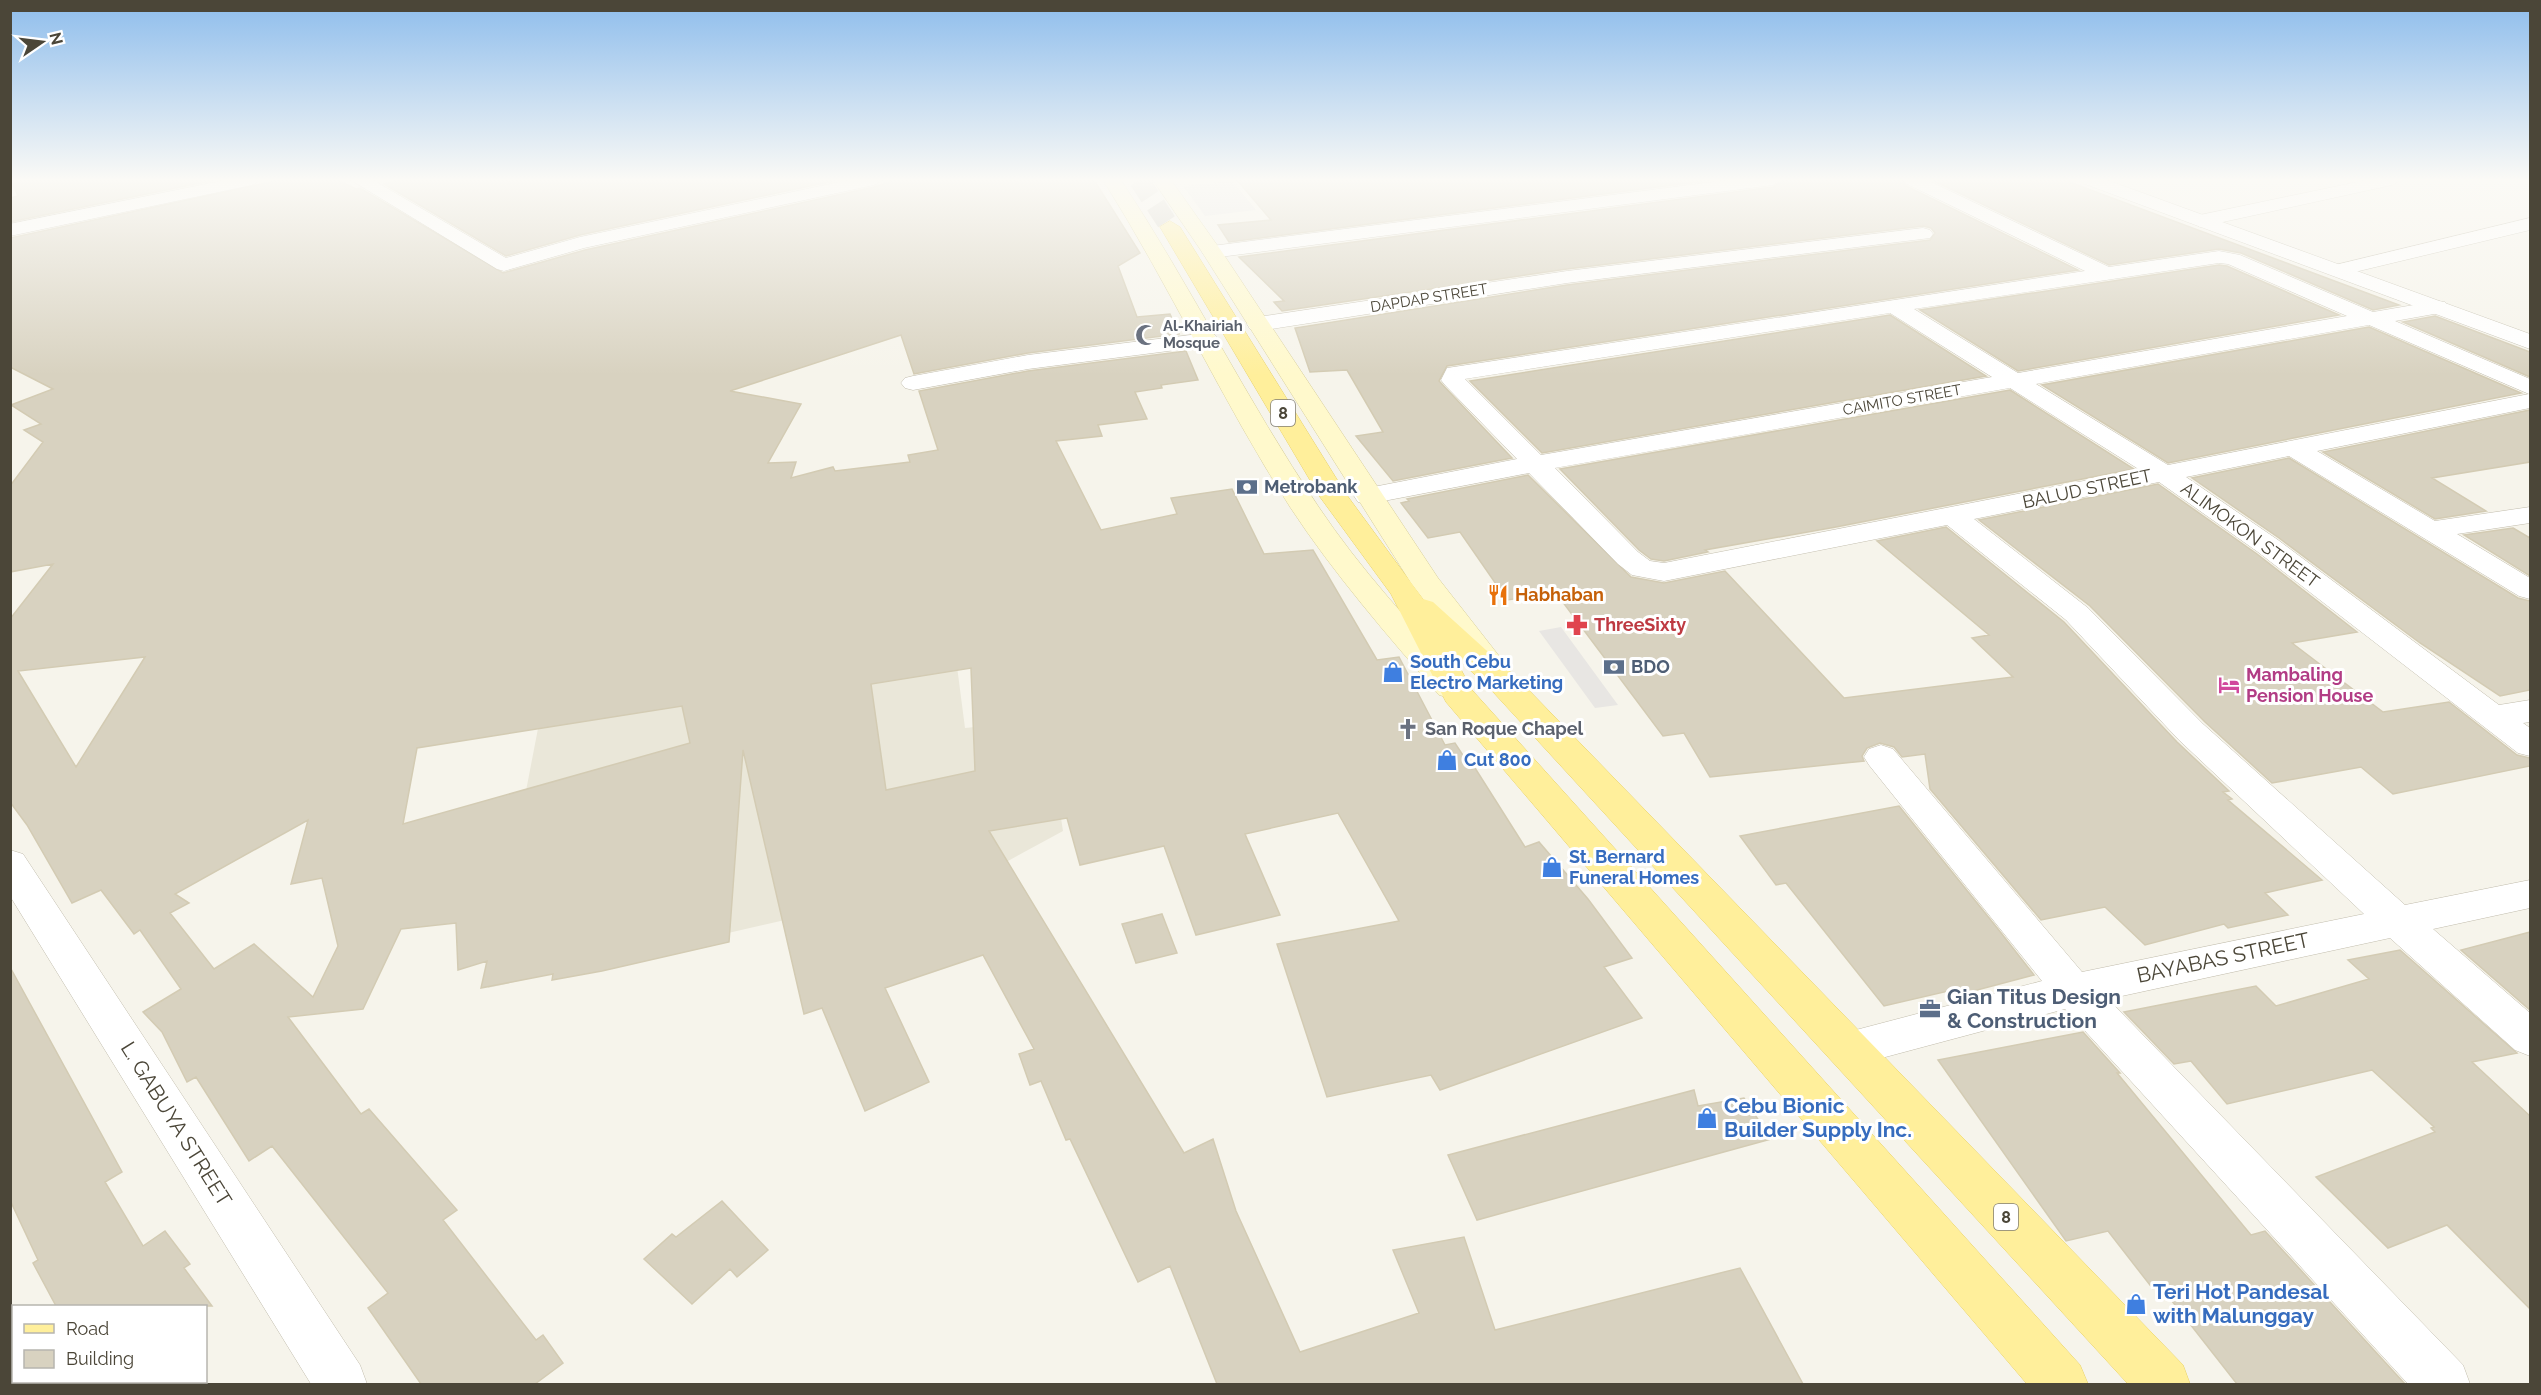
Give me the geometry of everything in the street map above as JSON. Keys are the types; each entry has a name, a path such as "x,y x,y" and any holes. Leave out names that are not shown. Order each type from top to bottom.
{"main road":[{"name":"8","path":"1154,245 1305,507 1368,595 2061,1384"},
{"name":"8","path":"1181,245 1334,497 1405,593 1458,695"},
{"name":"8","path":"1207,245 1426,583 1506,686"},
{"name":"8","path":"1405,593 1506,686 2164,1384"}],"street":[{"path":"470,245 504,265 573,245"},
{"path":"1212,252 1263,245"},
{"name":"DAPDAP STREET","path":"1258,324 1567,277 1831,245"},
{"path":"2047,245 2107,274"},
{"path":"2268,245 2437,307 2525,336"},
{"path":"2338,270 2442,245"},
{"path":"1534,464 1454,380 1455,373 2219,257 2233,260 2530,387"},
{"name":"ALIMOKON STREET","path":"1894,307 2163,473 2268,546 2530,745"},
{"name":"CAIMITO STREET","path":"1368,496 1534,464 2437,307"},
{"path":"913,383 1028,362 1207,340"},
{"name":"BALUD STREET","path":"1534,464 1642,569 1664,572 2530,400"},
{"path":"2292,447 2530,590"},
{"path":"2431,530 2530,515"},
{"path":"1953,516 2077,614 2191,732 2397,921 2530,1038"},
{"path":"2492,717 2530,711"},
{"path":"1881,757 2073,990 2444,1384"},
{"name":"L. GABUYA STREET","path":"10,864 341,1384"},
{"name":"BAYABAS STREET","path":"1848,1049 2073,990 2530,894"}],"shaded area":[{"path":"1561,627 1618,705 1595,708 1539,631"},
{"path":"955,651 965,728 1046,720 1063,831 982,875 488,988 541,713"}],"building":[{"path":"10,245 456,245 503,273 607,245 1135,245 1140,253 1118,266 1137,317 1170,314 1179,334 1028,353 914,374 901,335 730,391 801,404 768,463 796,462 791,478 833,467 835,471 910,462 908,455 938,450 919,391 1028,371 1186,351 1198,380 1161,385 1162,388 1135,392 1147,419 1098,425 1102,436 1056,441 1101,530 1177,514 1171,498 1232,489 1264,554 1313,550 1377,660 1399,657 1445,745 1455,743 1472,769 1475,768 1525,847 1539,842 1588,899 1632,958 1604,967 1642,1018 1440,1090 1431,1075 1327,1097 1277,944 1399,921 1338,813 1245,834 1280,915 1196,935 1164,846 1080,865 1067,818 989,831 1184,1153 1213,1139 1236,1211 1300,1352 1419,1313 1393,1250 1464,1237 1495,1330 1740,1268 1803,1384 1217,1384 1170,1266 1138,1282 1070,1139 1066,1140 1041,1081 1030,1085 1019,1054 1034,1049 983,955 885,988 929,1082 865,1111 822,1008 804,1014 743,750 729,942 602,971 552,980 553,974 481,988 487,961 458,970 456,923 401,929 363,1009 288,1017 361,1114 369,1109 457,1210 443,1220 536,1340 543,1335 563,1363 535,1384 421,1384 368,1308 388,1293 272,1146 249,1161 196,1077 187,1082 162,1032 143,1012 181,989 140,930 134,934 101,890 72,903 27,825 10,802 10,619 53,564 10,572 10,486 43,442 24,430 41,424 11,405 53,389 10,367","holes":["145,657 76,767 18,671","971,668 975,771 886,790 871,684","682,706 690,743 403,824 417,748","308,820 291,884 322,878 338,946 313,997 254,944 214,969 170,913 189,903 175,894"]},
{"path":"488,245 544,245 506,256"},
{"path":"1330,245 1765,245 1567,269 1282,311 1274,302 1284,301 1239,257"},
{"path":"1889,245 2027,245 2078,270 1447,366 1439,381 1512,458 1393,481 1356,436 1383,432 1347,370 1310,372 1295,328 1567,285"},
{"path":"2068,245 2238,245 2399,305 2373,310 2241,253 2219,249 2109,265"},
{"path":"2219,265 2227,266 2339,315 2018,371 1920,310"},
{"path":"1890,315 1986,376 1542,453 1470,381"},
{"path":"2435,316 2530,352 2530,377 2403,322"},
{"path":"2369,327 2521,393 2168,463 2042,385"},
{"path":"2010,390 2134,469 1705,550 1708,552 1664,561 1651,559 1639,550 1560,469"},
{"path":"2530,410 2530,462 2432,478 2486,511 2435,519 2323,452"},
{"path":"2289,458 2518,598 2530,601 2530,690 2500,696 2420,643 2279,538 2192,478"},
{"path":"1528,475 1631,577 1664,583 1725,571 1844,698 2013,677 1972,638 1989,635 1877,541 1946,527 2064,622 2177,742 2229,791 2223,792 2232,799 2228,800 2322,880 2265,893 2288,915 2228,928 2224,924 2145,945 2105,907 2041,920 1930,789 1925,754 1902,757 1894,747 1880,743 1867,748 1862,756 1864,761 1710,777 1684,733 1663,736 1556,593 1507,600 1460,532 1428,538 1401,503 1409,501 1407,499"},
{"path":"2158,484 2257,554 2357,632 2292,643 2383,712 2449,702 2517,755 2530,758 2530,766 2393,794 2361,767 2272,783 2205,722 2090,606 1979,520"},
{"path":"2513,528 2530,538 2530,576 2464,535"},
{"path":"1899,806 2034,975 1966,993 1961,988 1884,1006 1786,883 1776,885 1740,836"},
{"path":"1162,914 1177,953 1136,963 1122,924"},
{"path":"2530,932 2530,1010 2461,950"},
{"path":"2400,950 2517,1053 2472,1062 2530,1116 2530,1309 2447,1225 2388,1248 2316,1177 2435,1132 2431,1128 2434,1127 2372,1070 2227,1104 2191,1061 2174,1064 2124,1012 2256,986 2276,1006 2369,979 2348,960"},
{"path":"10,967 122,1172 105,1182 143,1246 165,1231 190,1264 184,1268 212,1306 55,1305 33,1263 38,1260 10,1200"},
{"path":"2083,1032 2120,1073 2117,1073 2251,1235 2265,1231 2405,1384 2237,1384 2161,1287 2153,1289 2108,1231 2066,1241 1938,1060"},
{"path":"1694,1090 1698,1106 1744,1098 1771,1139 1477,1220 1448,1155"},
{"path":"722,1201 768,1250 737,1277 730,1269 692,1304 644,1259 672,1234 676,1237"}],"place":[{"name":"Al-Khairiah Mosque","path":"1146,335"},
{"name":"Metrobank","path":"1247,487"},
{"name":"Habhaban","path":"1498,595"},
{"name":"ThreeSixty","path":"1577,625"},
{"name":"BDO","path":"1614,667"},
{"name":"South Cebu Electro Marketing","path":"1393,672"},
{"name":"Mambaling Pension House","path":"2229,685"},
{"name":"San Roque Chapel","path":"1408,729"},
{"name":"Cut 800","path":"1447,760"},
{"name":"St. Bernard Funeral Homes","path":"1552,867"},
{"name":"Gian Titus Design & Construction","path":"1930,1009"},
{"name":"Cebu Bionic Builder Supply Inc.","path":"1707,1118"},
{"name":"Teri Hot Pandesal with Malunggay","path":"2136,1304"}]}
